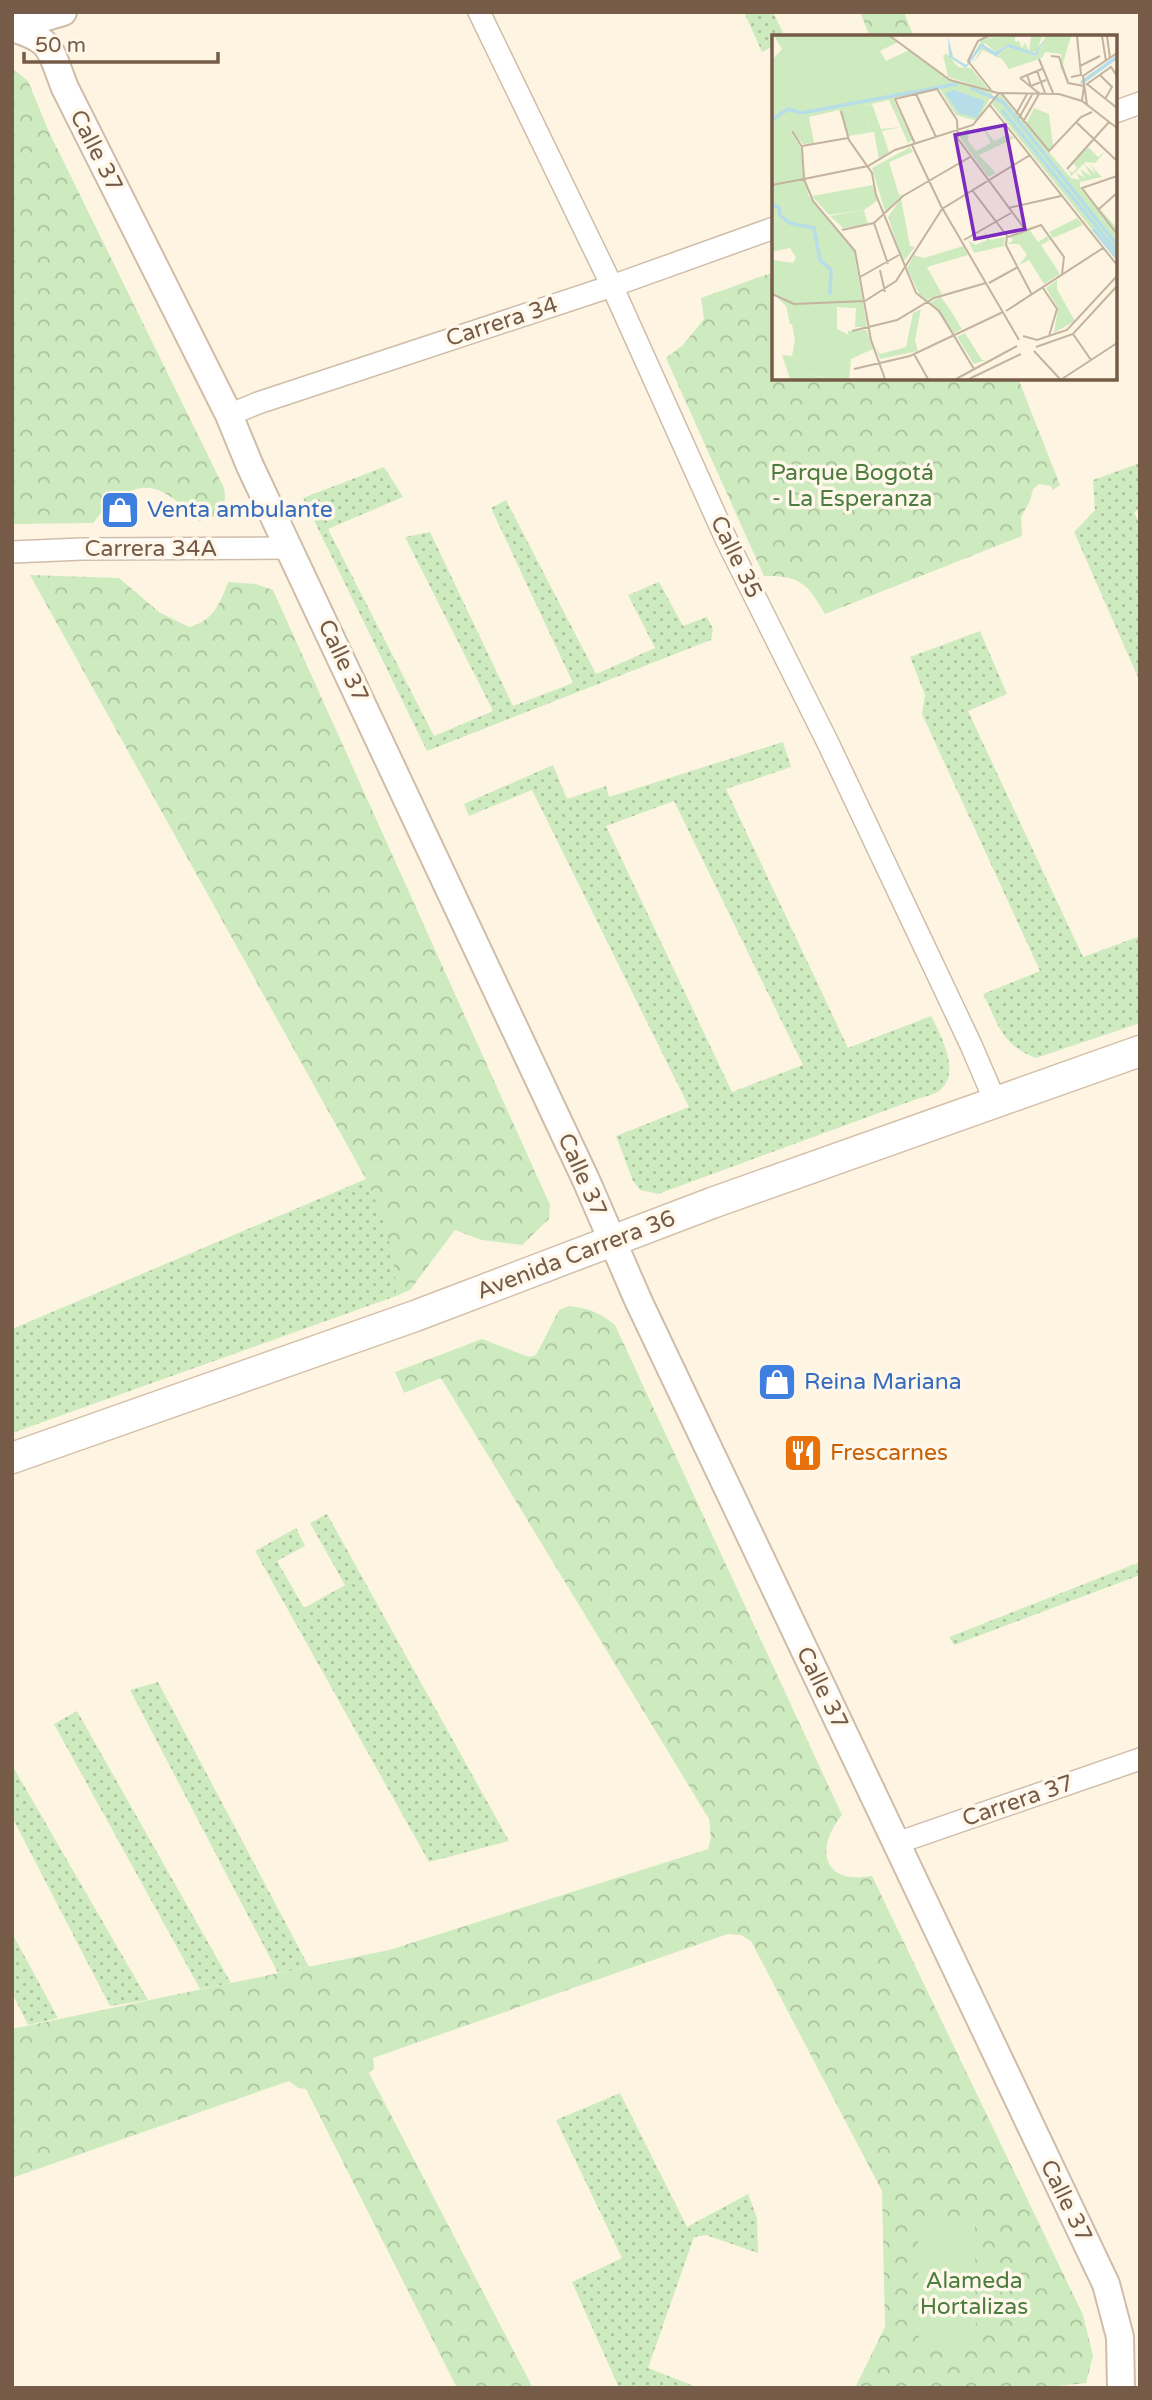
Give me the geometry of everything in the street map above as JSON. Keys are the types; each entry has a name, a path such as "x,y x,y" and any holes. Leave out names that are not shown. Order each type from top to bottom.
{"main road":[{"name":"Avenida Carrera 36","path":"12,1458 415,1316 712,1203 995,1101 1140,1052"}],"street":[{"path":"12,27 63,12"},
{"name":"Calle 35","path":"479,12 612,286 726,539 828,743 995,1101"},
{"name":"Calle 37","path":"12,27 35,35 47,44 65,88 229,415 612,1241 1106,2284 1120,2337 1121,2388"},
{"path":"1117,111 1140,103"},
{"name":"Carrera 34","path":"229,415 258,403 612,286 772,229"},
{"name":"Carrera 34A","path":"12,552 289,548"},
{"name":"Carrera 37","path":"897,1843 1140,1759"}],"green space":[{"path":"744,12 773,12 784,35 772,35 772,47 762,52"},
{"path":"860,12 904,12 913,35 869,35"},
{"path":"12,68 28,81 49,132 224,488 225,501 217,515 199,521 164,492 144,488 133,490 118,499 93,523 12,524"},
{"name":"Parque Bogotá - La Esperanza","path":"772,273 772,380 1019,380 1060,485 1053,490 1051,486 1039,484 1033,489 1021,517 1022,536 825,614 802,583 787,578 764,576 666,358 683,345 704,319 701,298"},
{"path":"1140,463 1140,509 1134,512 1140,525 1140,682 1074,532 1095,510 1093,480"},
{"path":"384,467 403,497 328,529 434,736 493,711 405,537 430,532 513,706 573,683 491,508 506,500 596,674 655,648 628,595 659,582 683,626 707,617 713,629 711,640 427,751 303,498"},
{"path":"30,575 119,578 159,612 189,627 210,616 228,582 256,584 273,590 550,1205 549,1219 522,1245 482,1240 455,1230 410,1290 396,1296 394,1263 388,1235 366,1179"},
{"path":"980,631 1007,694 968,711 1083,957 1140,936 1140,1023 1036,1058 1015,1047 1002,1033 983,994 1040,971 922,714 925,695 910,657"},
{"path":"783,742 791,767 726,789 848,1048 931,1016 947,1054 949,1074 946,1083 934,1094 658,1194 640,1190 633,1181 616,1136 689,1107 532,790 469,816 464,804 553,765 567,799 606,786 609,797","holes":["674,801 803,1065 732,1092 606,826"]},
{"path":"366,1179 387,1225 396,1274 396,1296 12,1433 12,1329"},
{"name":"Alameda Hortalizas","path":"569,1306 594,1312 615,1325 842,1815 828,1840 828,1862 834,1870 843,1875 872,1876 1083,2315 1093,2356 1086,2383 1038,2388 855,2388 885,2327 882,2191 751,1941 741,1935 728,1934 373,2058 374,2068 369,2073 533,2388 457,2388 306,2089 298,2088 289,2081 12,2178 12,2029 389,1950 708,1849 711,1838 709,1819 441,1378 404,1393 395,1372 482,1339 529,1357 536,1355 559,1310"},
{"path":"327,1514 509,1841 429,1862 255,1551 296,1528 305,1546 277,1561 304,1608 345,1585 310,1523"},
{"path":"1140,1562 1140,1575 954,1645 949,1637"},
{"path":"158,1682 309,1967 278,1973 130,1690"},
{"path":"77,1711 231,1983 200,1989 54,1724"},
{"path":"12,1765 148,2000 110,2006 12,1817"},
{"path":"12,1933 58,2018 28,2025 12,1993"},
{"path":"620,2093 687,2227 748,2194 757,2218 758,2253 706,2235 694,2237 648,2368 699,2388 619,2388 572,2282 622,2258 556,2120"},
{"path":"918,2223 975,2223 976,2348 919,2349"}],"place":[{"name":"Venta ambulante","path":"120,510"},
{"name":"Reina Mariana","path":"777,1382"},
{"name":"Frescarnes","path":"803,1453"}]}
